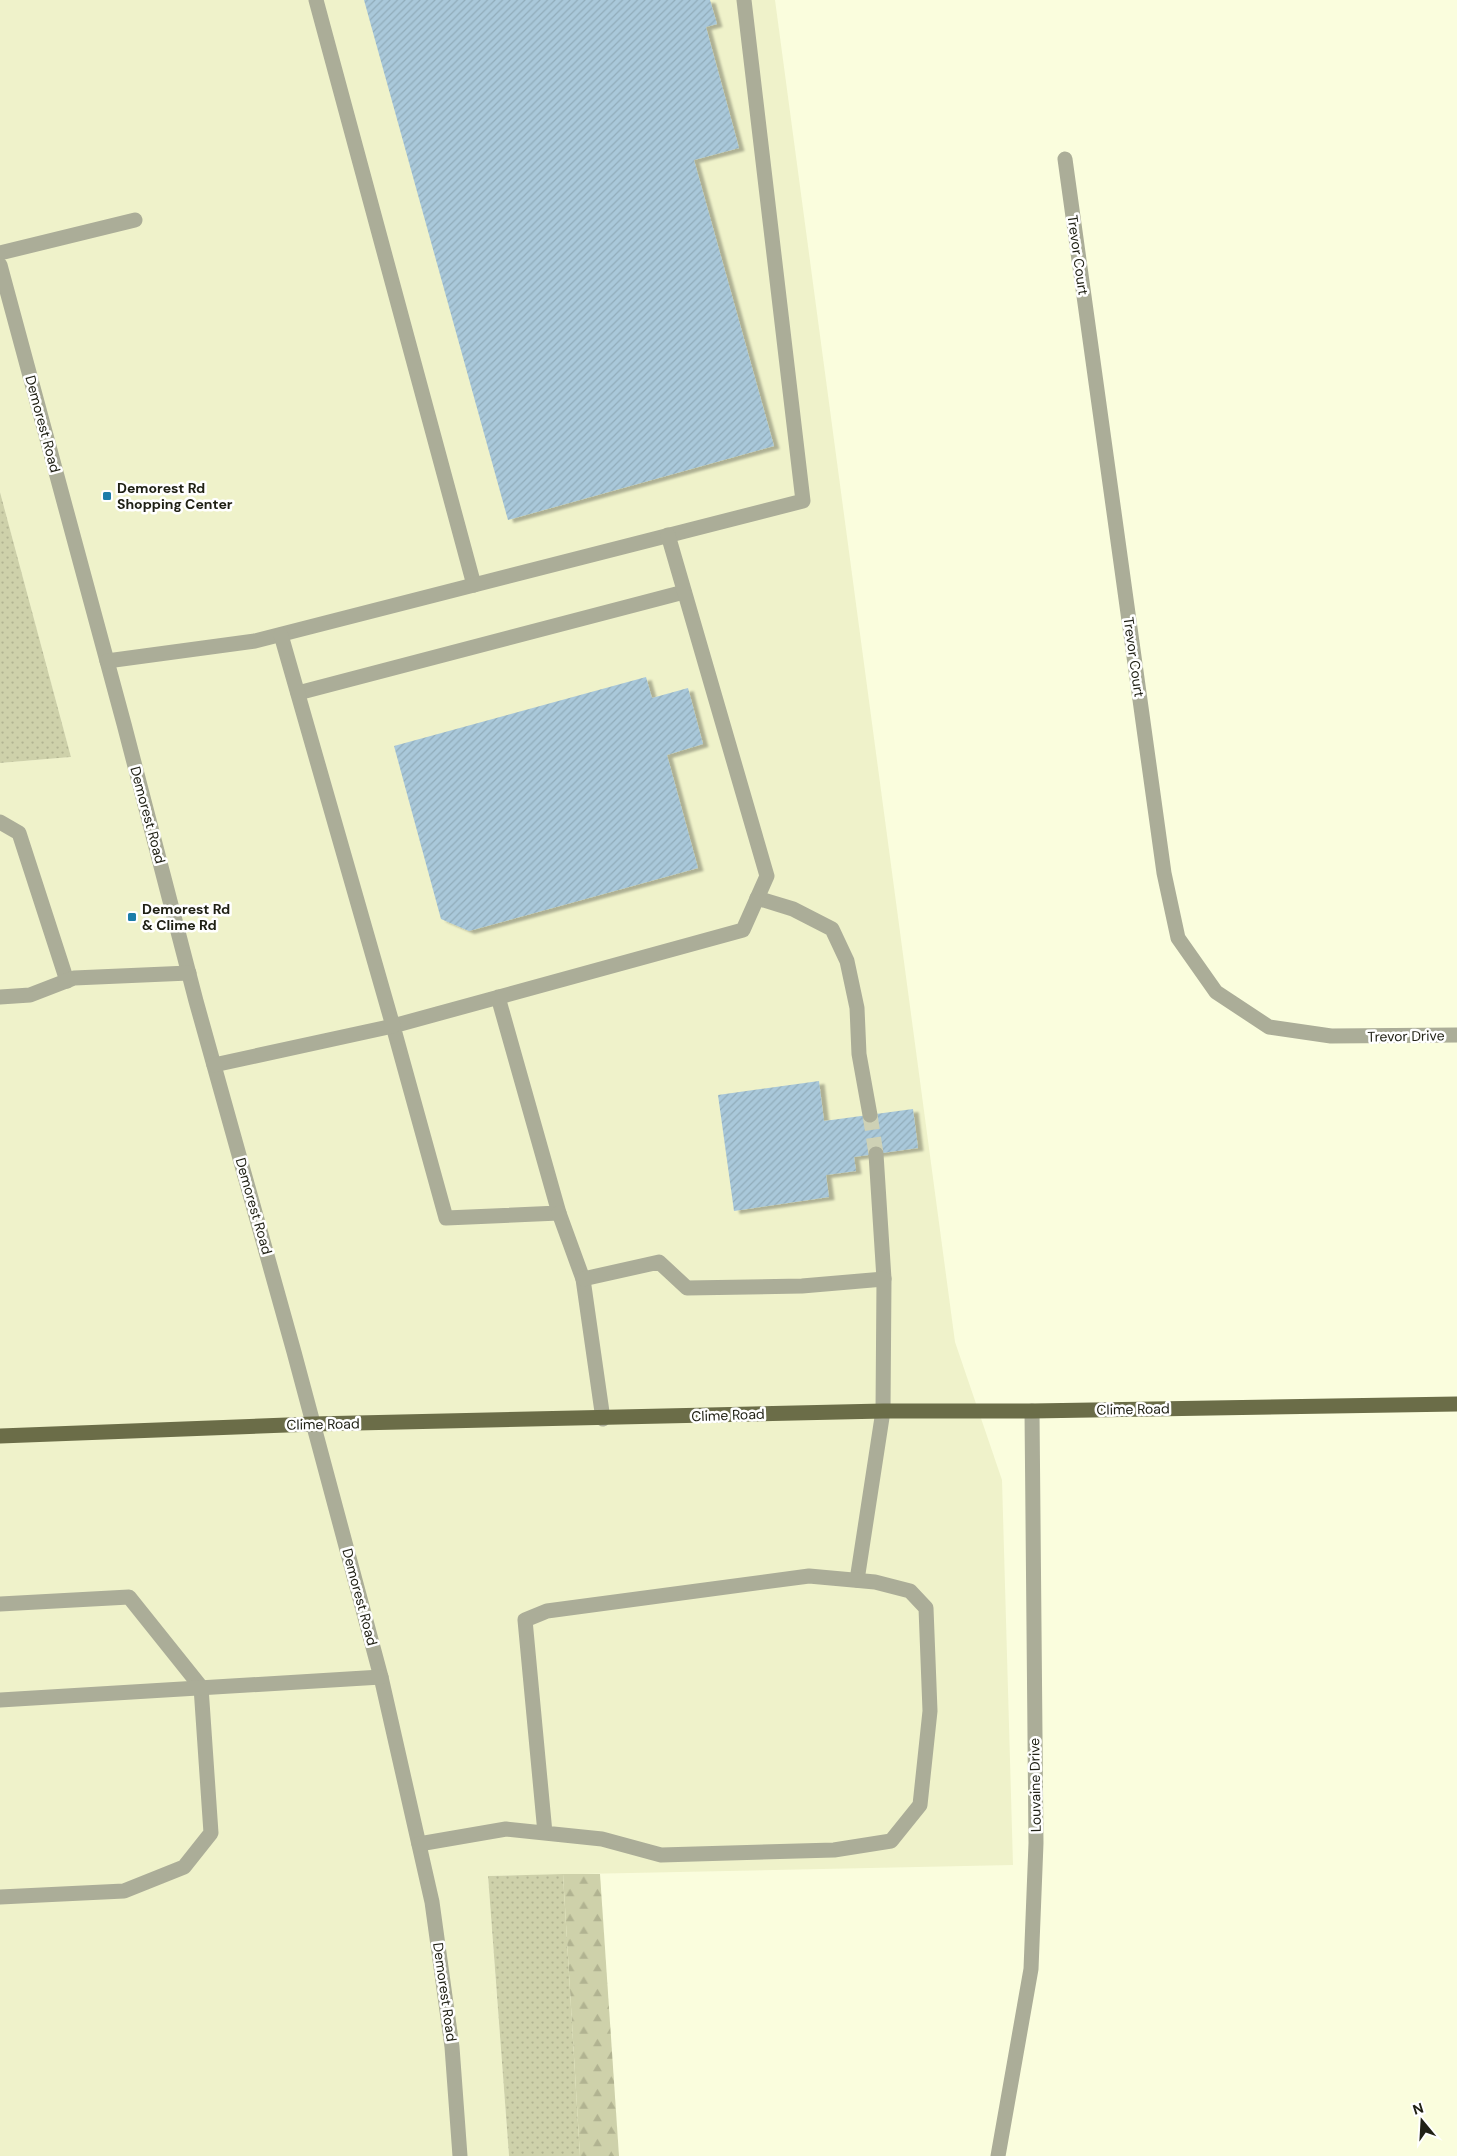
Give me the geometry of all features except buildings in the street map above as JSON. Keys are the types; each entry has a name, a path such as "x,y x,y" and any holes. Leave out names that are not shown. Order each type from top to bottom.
{"main road":[{"name":"Clime Road","path":"0,1436 314,1424 603,1419 883,1411 1032,1411 1457,1404"}],"street":[{"path":"316,0 474,585"},
{"path":"107,661 254,642 804,501 744,0"},
{"name":"Trevor Court","path":"1065,159 1164,873 1178,938 1216,992 1269,1027 1331,1036 1356,1036"},
{"path":"0,253 135,220"},
{"name":"Demorest Road","path":"0,265 189,973 314,1424 381,1677 432,1902 452,2046 460,2156"},
{"path":"214,1065 393,1026 743,930 767,876 668,535"},
{"path":"298,692 684,592"},
{"path":"281,635 446,1218 559,1213"},
{"path":"0,822 20,833 67,981"},
{"path":"757,898 793,909 832,929 847,961 857,1008 859,1054 870,1115"},
{"path":"0,997 30,995 74,978 189,973"},
{"path":"498,997 559,1213 583,1279 603,1419"},
{"name":"Trevor Drive","path":"1356,1036 1457,1035"},
{"path":"857,1580 883,1411 884,1279 876,1154"},
{"path":"583,1279 659,1262 687,1288 802,1286 884,1279"},
{"name":"Louvaine Drive","path":"998,2156 1031,1969 1036,1843 1032,1411"},
{"path":"419,1844 506,1829 602,1839 661,1855 834,1850 891,1841 920,1805 930,1711 926,1608 910,1591 875,1582 809,1576 547,1611 525,1620 545,1833"},
{"path":"0,1604 129,1597 201,1687 210,1833 184,1867 124,1891 0,1897"},
{"path":"0,1700 381,1677"}],"shaded area":[{"path":"0,0 775,0 955,1342 1002,1480 1013,1865 488,1876 509,2156 0,2156 0,763 71,757 0,492"}],"green space":[{"path":"0,492 71,757 0,763"},
{"path":"563,1874 580,2156 509,2156 488,1876"},
{"path":"563,1874 600,1874 619,2156 580,2156"}],"tunnel":[{"path":"870,1115 876,1154"}],"place":[{"name":"Demorest Rd Shopping Center","path":"107,496"},
{"name":"Demorest Rd & Clime Rd","path":"132,917"}]}
